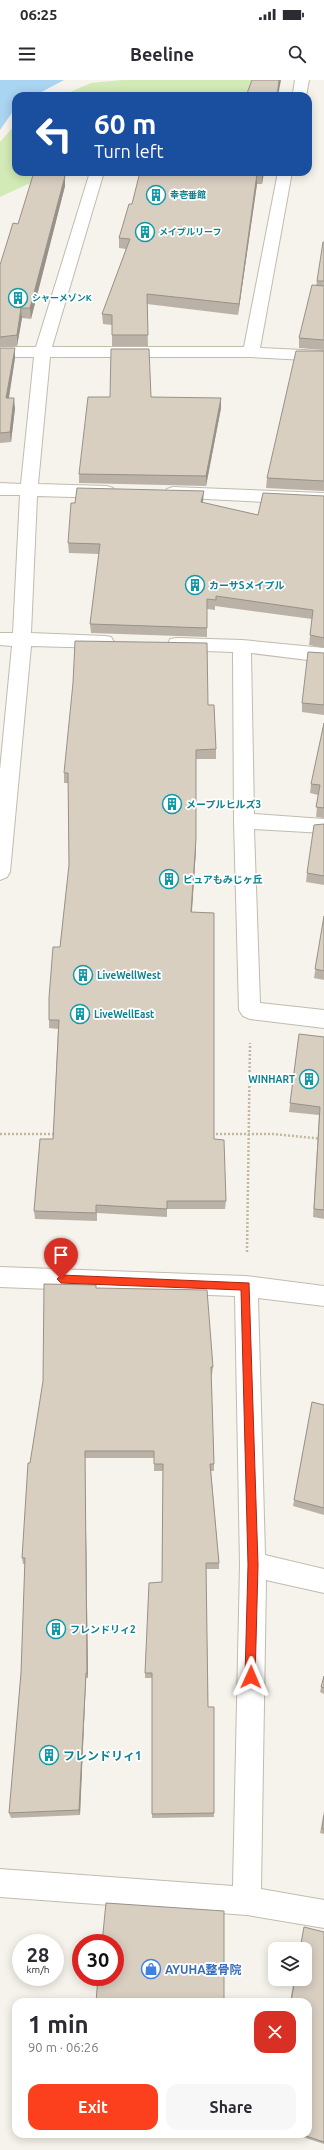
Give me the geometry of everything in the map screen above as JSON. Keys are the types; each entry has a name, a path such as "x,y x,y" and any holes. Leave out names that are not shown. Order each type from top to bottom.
{"street":[{"path":"299,92 302,80"},
{"path":"0,872 22,639 30,490 42,353 96,176"},
{"path":"251,352 284,176"},
{"path":"0,352 251,352 324,356"},
{"path":"0,490 123,492"},
{"path":"154,492 240,494 324,499"},
{"path":"0,639 124,642"},
{"path":"163,644 242,646 324,655"},
{"path":"242,646 244,822 250,1010 324,1018"},
{"path":"244,822 324,826"},
{"path":"0,1277 246,1286 324,1296"},
{"path":"246,1286 253,1565 247,1901"},
{"path":"253,1565 324,1581"},
{"path":"0,1883 247,1901 324,1914"}],"path":[{"path":"246,1286 250,1134 250,1010"},
{"path":"0,1134 63,1134"},
{"path":"211,1134 273,1134 324,1139"}],"green space":[{"path":"123,80 254,80 256,92 70,92 91,83"},
{"path":"12,128 12,176 45,176 0,197 0,142"}],"water":[{"path":"0,80 64,80 42,92 12,92 12,113 0,130"}],"building":[{"path":"252,80 279,80 278,92 248,92"},
{"path":"33,176 65,176 30,308 21,308 17,335 0,337 0,265 13,223 18,224"},
{"path":"139,176 257,176 239,304 147,294 148,335 112,335 112,315 102,314 130,239 119,238 129,204 132,204"},
{"path":"323,242 324,281 317,281"},
{"path":"312,285 324,286 324,340 299,338"},
{"path":"0,348 15,348 6,398 14,398 10,432 0,433"},
{"path":"111,349 149,349 151,397 221,398 206,476 79,474 88,397 110,397"},
{"path":"296,351 324,351 324,481 267,478"},
{"path":"77,488 204,491 201,502 258,515 263,493 324,496 324,638 310,635 313,610 216,596 216,600 207,599 207,628 90,624 100,544 68,543 71,503 75,503"},
{"path":"75,641 207,643 208,705 214,705 216,749 196,750 196,839 191,912 214,913 214,1139 224,1140 226,1201 167,1201 167,1209 96,1205 96,1213 34,1211 40,1139 53,1139 59,1020 49,1020 49,998 53,947 60,947 69,865 68,773 64,773 73,683"},
{"path":"308,652 324,653 324,705 302,703"},
{"path":"324,723 324,808 316,807 320,785 311,784"},
{"path":"324,824 324,876 307,873 314,825"},
{"path":"324,916 324,971 315,969"},
{"name":"WINHART","path":"299,1034 324,1037 324,1210 314,1209 320,1107 290,1103"},
{"path":"44,1284 96,1285 96,1288 207,1290 213,1367 211,1367 214,1464 210,1464 219,1563 206,1563 208,1707 214,1707 214,1813 152,1814 152,1673 145,1673 149,1583 162,1582 163,1464 154,1464 154,1451 85,1451 87,1673 79,1810 9,1813 21,1673 25,1558 22,1558 28,1463 30,1463 43,1381"},
{"path":"312,1402 324,1405 324,1508 294,1500"},
{"path":"324,1676 324,1688 321,1687"},
{"path":"324,1815 324,1829 322,1829"},
{"path":"106,1903 224,1911 224,1998 96,1998 97,1986 124,1986 124,1934 103,1934"},
{"path":"304,1927 324,1932 324,2142 312,2138 312,1998 292,1998 294,1986 312,1986 312,1942 301,1942"}],"place":[{"name":"幸壱番館","path":"156,195"},
{"name":"メイプルリーフ","path":"145,232"},
{"name":"シャーメゾンK","path":"18,298"},
{"name":"カーサSメイプル","path":"195,585"},
{"name":"メープルヒルズ3","path":"172,804"},
{"name":"ピュアもみじヶ丘","path":"169,879"},
{"name":"LiveWellWest","path":"83,975"},
{"name":"LiveWellEast","path":"80,1014"},
{"name":"WINHART","path":"309,1079"},
{"name":"フレンドリィ2","path":"56,1629"},
{"name":"フレンドリィ1","path":"49,1755"},
{"name":"AYUHA整骨院","path":"151,1969"}],"route":[{"path":"61,1279 246,1286 253,1565 251,1677"}]}
